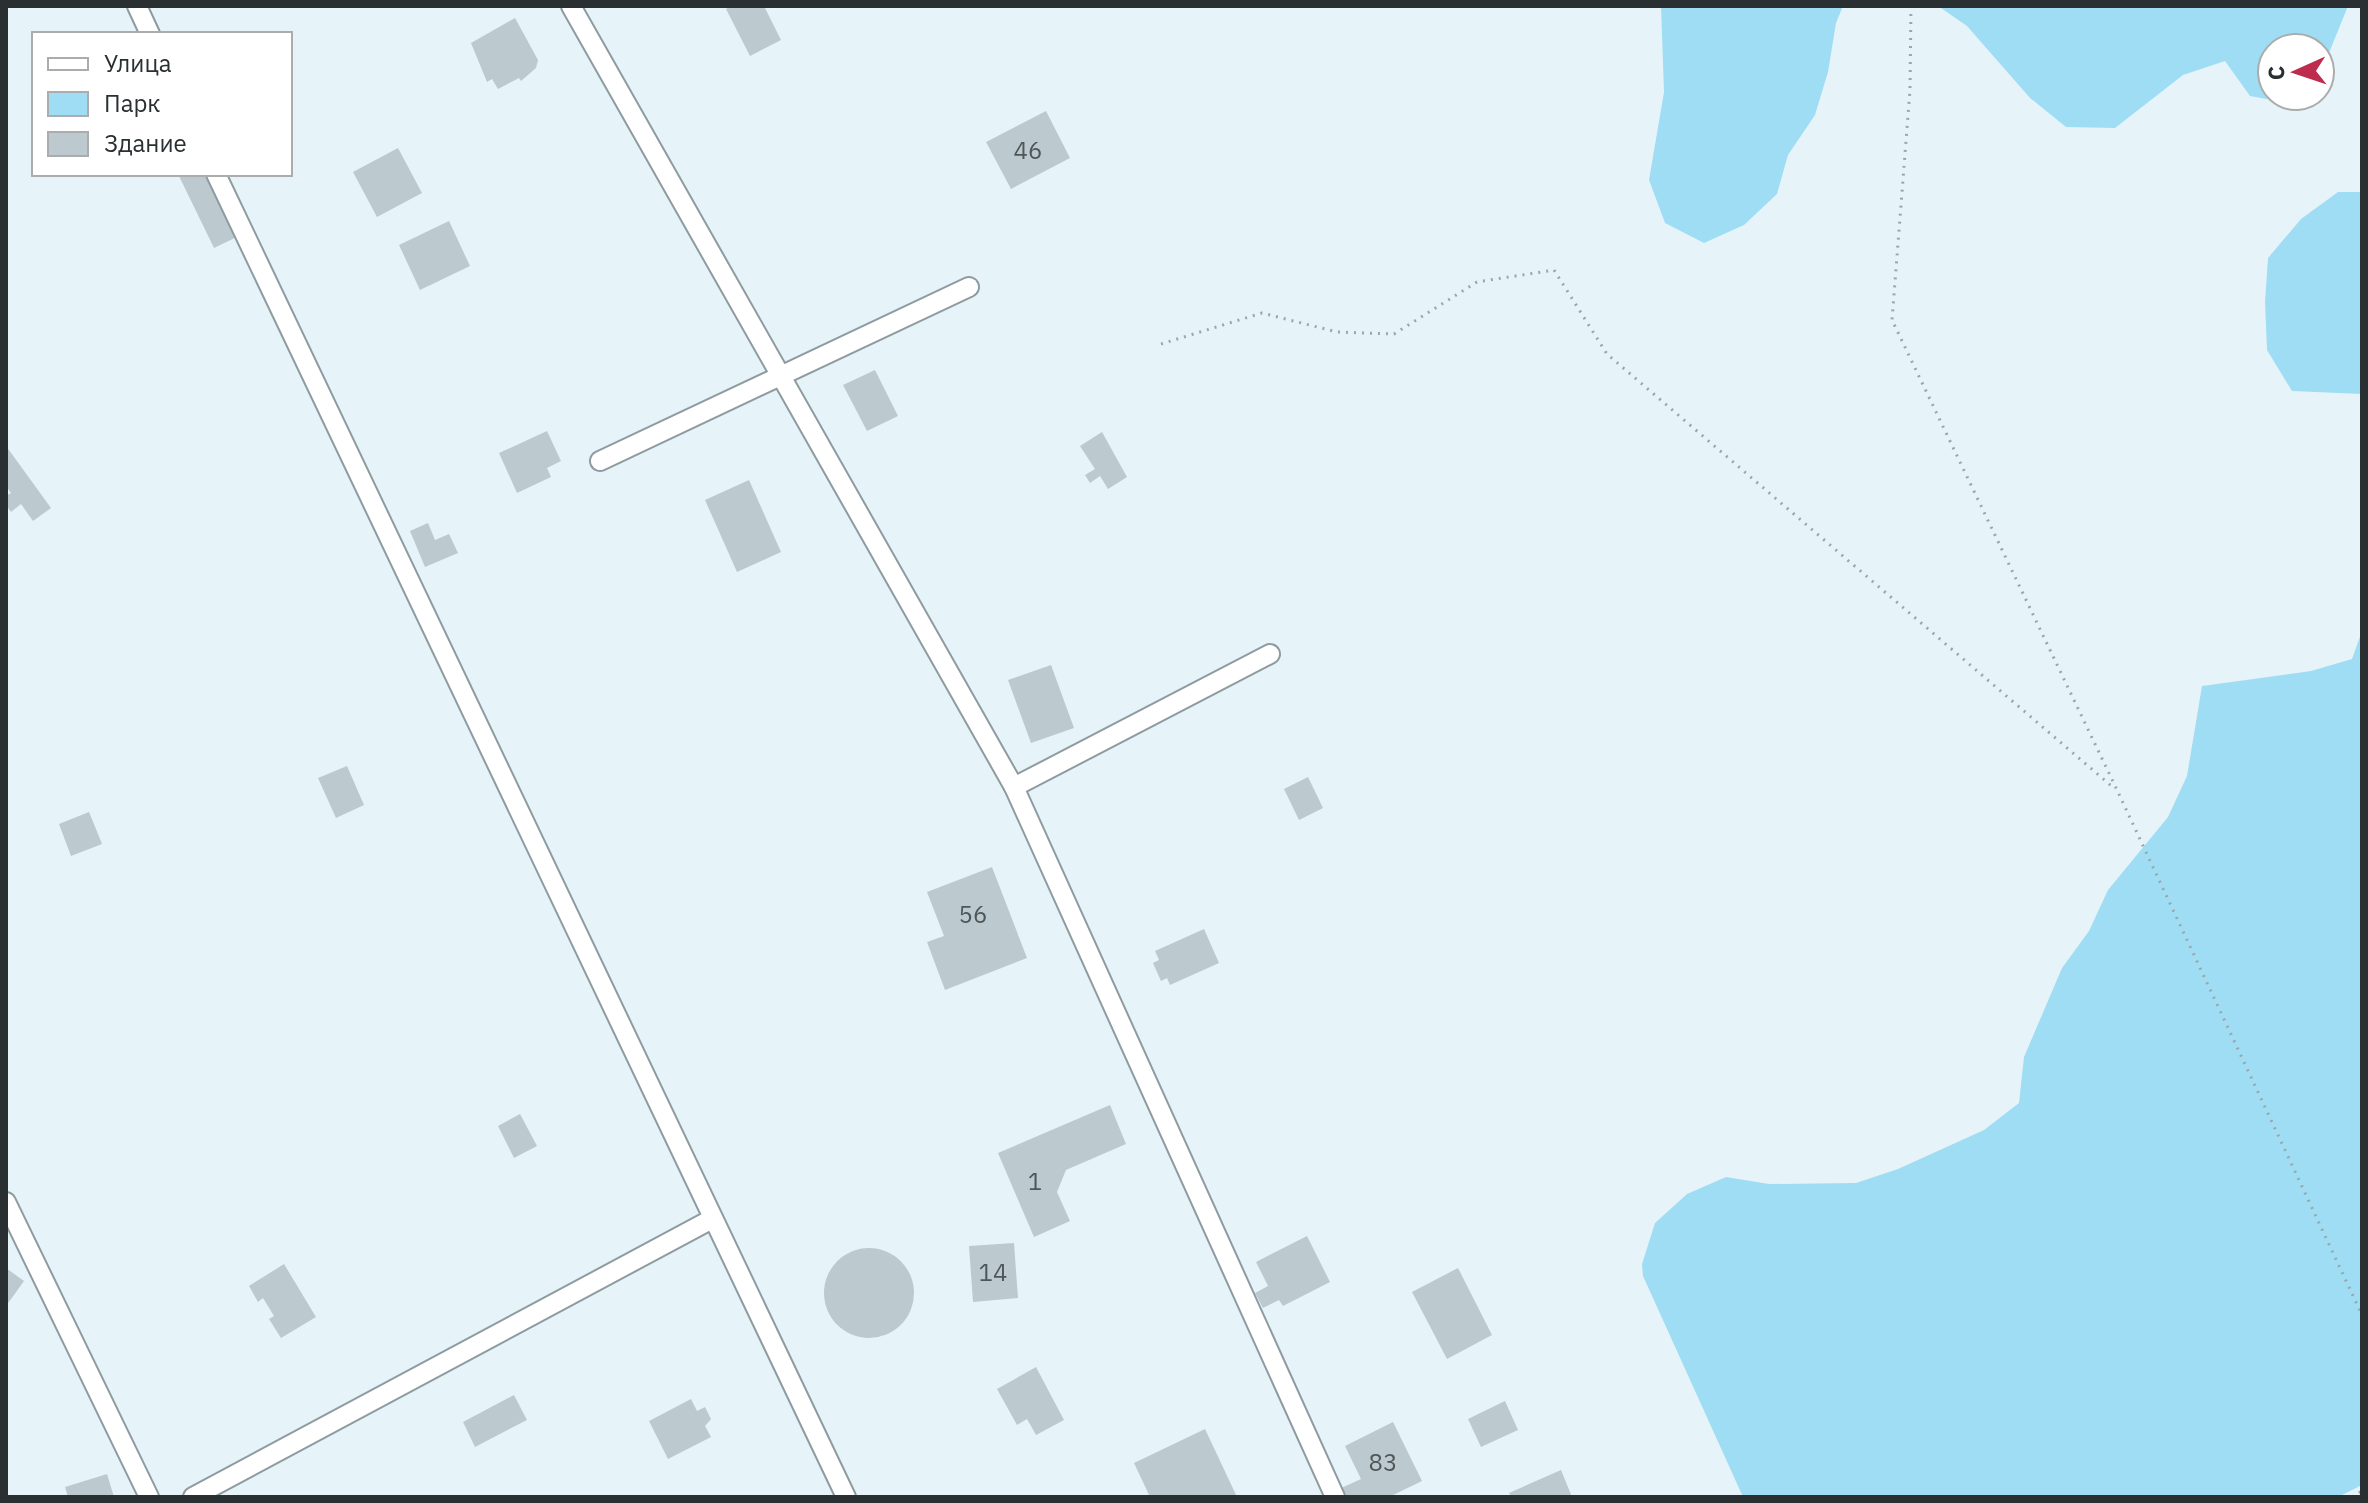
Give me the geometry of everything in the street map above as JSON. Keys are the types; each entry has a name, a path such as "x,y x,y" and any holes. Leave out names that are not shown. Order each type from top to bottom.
{"street":[{"path":"137,6 149,32"},
{"path":"571,6 1014,787 1335,1497"},
{"path":"217,176 846,1497"},
{"path":"600,461 969,287"},
{"path":"1014,787 1270,654"},
{"path":"6,1202 149,1497"},
{"path":"193,1497 712,1219"}],"path":[{"path":"1911,6 1910,90 1892,320 2118,792 2362,1315"},
{"path":"1161,344 1262,313 1337,332 1394,334 1477,282 1554,270 1607,354 2118,792"},
{"path":"2352,1497 2362,1491"}],"green space":[{"path":"1661,6 1843,6 1836,23 1828,72 1815,115 1788,155 1777,194 1744,225 1704,243 1665,223 1649,180 1664,92"},
{"path":"1938,6 2348,6 2336,36 2336,32 2256,32 2256,97 2250,96 2225,61 2183,75 2115,128 2066,127 2030,98 1967,26"},
{"path":"2338,192 2362,192 2362,394 2292,391 2267,350 2265,302 2268,258 2301,219"},
{"path":"2362,631 2362,1485 2338,1497 1743,1497 1643,1276 1642,1264 1655,1223 1687,1194 1726,1177 1769,1184 1856,1183 1898,1169 1984,1130 2019,1103 2024,1057 2062,968 2089,931 2108,890 2168,817 2187,776 2202,686 2311,671 2352,659"}],"building":[{"path":"731,6 764,6 781,40 750,56 726,9"},
{"path":"515,18 538,60 536,68 521,81 519,78 498,89 492,79 487,82 471,43"},
{"path":"1046,111 1070,158 1011,189 986,142"},
{"path":"398,148 422,193 377,217 353,172"},
{"path":"179,176 212,176 241,235 214,248"},
{"path":"449,221 470,266 420,290 399,245"},
{"path":"875,370 898,416 867,431 843,385"},
{"path":"547,431 561,461 547,468 551,477 517,493 499,453"},
{"path":"1102,432 1127,477 1108,489 1100,476 1090,483 1085,475 1095,469 1080,446"},
{"path":"6,446 51,508 33,521 21,504 11,512 6,505 6,496 11,493 6,486"},
{"path":"749,480 781,552 737,572 705,500"},
{"path":"428,523 435,540 449,534 458,553 425,567 410,531"},
{"path":"1051,665 1074,728 1031,743 1008,680"},
{"path":"347,766 364,805 336,818 318,778"},
{"path":"1308,777 1323,808 1299,820 1284,789"},
{"path":"89,812 102,844 71,856 59,824"},
{"path":"992,867 1027,958 945,990 927,942 944,936 927,892"},
{"path":"1204,929 1219,963 1170,985 1167,978 1161,981 1153,963 1159,960 1155,951"},
{"path":"1110,1105 1126,1144 1066,1170 1057,1192 1070,1221 1034,1237 998,1153"},
{"path":"520,1114 537,1146 514,1158 498,1126"},
{"path":"1307,1236 1330,1282 1283,1306 1279,1300 1263,1308 1255,1293 1268,1286 1256,1262"},
{"path":"1014,1243 1018,1298 973,1302 969,1246"},
{"path":"860,1248 878,1248 894,1255 907,1268 914,1284 914,1302 907,1318 894,1331 878,1338 860,1338 844,1331 831,1318 824,1302 824,1284 831,1268 844,1255"},
{"path":"284,1264 316,1317 281,1338 269,1319 274,1316 263,1298 258,1302 249,1286"},
{"path":"6,1268 24,1281 6,1306"},
{"path":"1458,1268 1492,1335 1447,1359 1412,1292"},
{"path":"1036,1367 1064,1420 1036,1435 1027,1419 1017,1425 997,1389"},
{"path":"514,1395 527,1420 475,1447 463,1422"},
{"path":"691,1399 697,1411 705,1407 711,1419 705,1426 711,1437 668,1459 649,1421"},
{"path":"1505,1401 1518,1430 1481,1447 1468,1419"},
{"path":"1393,1422 1422,1481 1389,1497 1340,1497 1337,1490 1361,1479 1345,1446"},
{"path":"1205,1429 1237,1497 1150,1497 1134,1463"},
{"path":"1561,1470 1572,1497 1511,1497 1509,1493"},
{"path":"107,1474 114,1497 68,1497 65,1487"}]}
